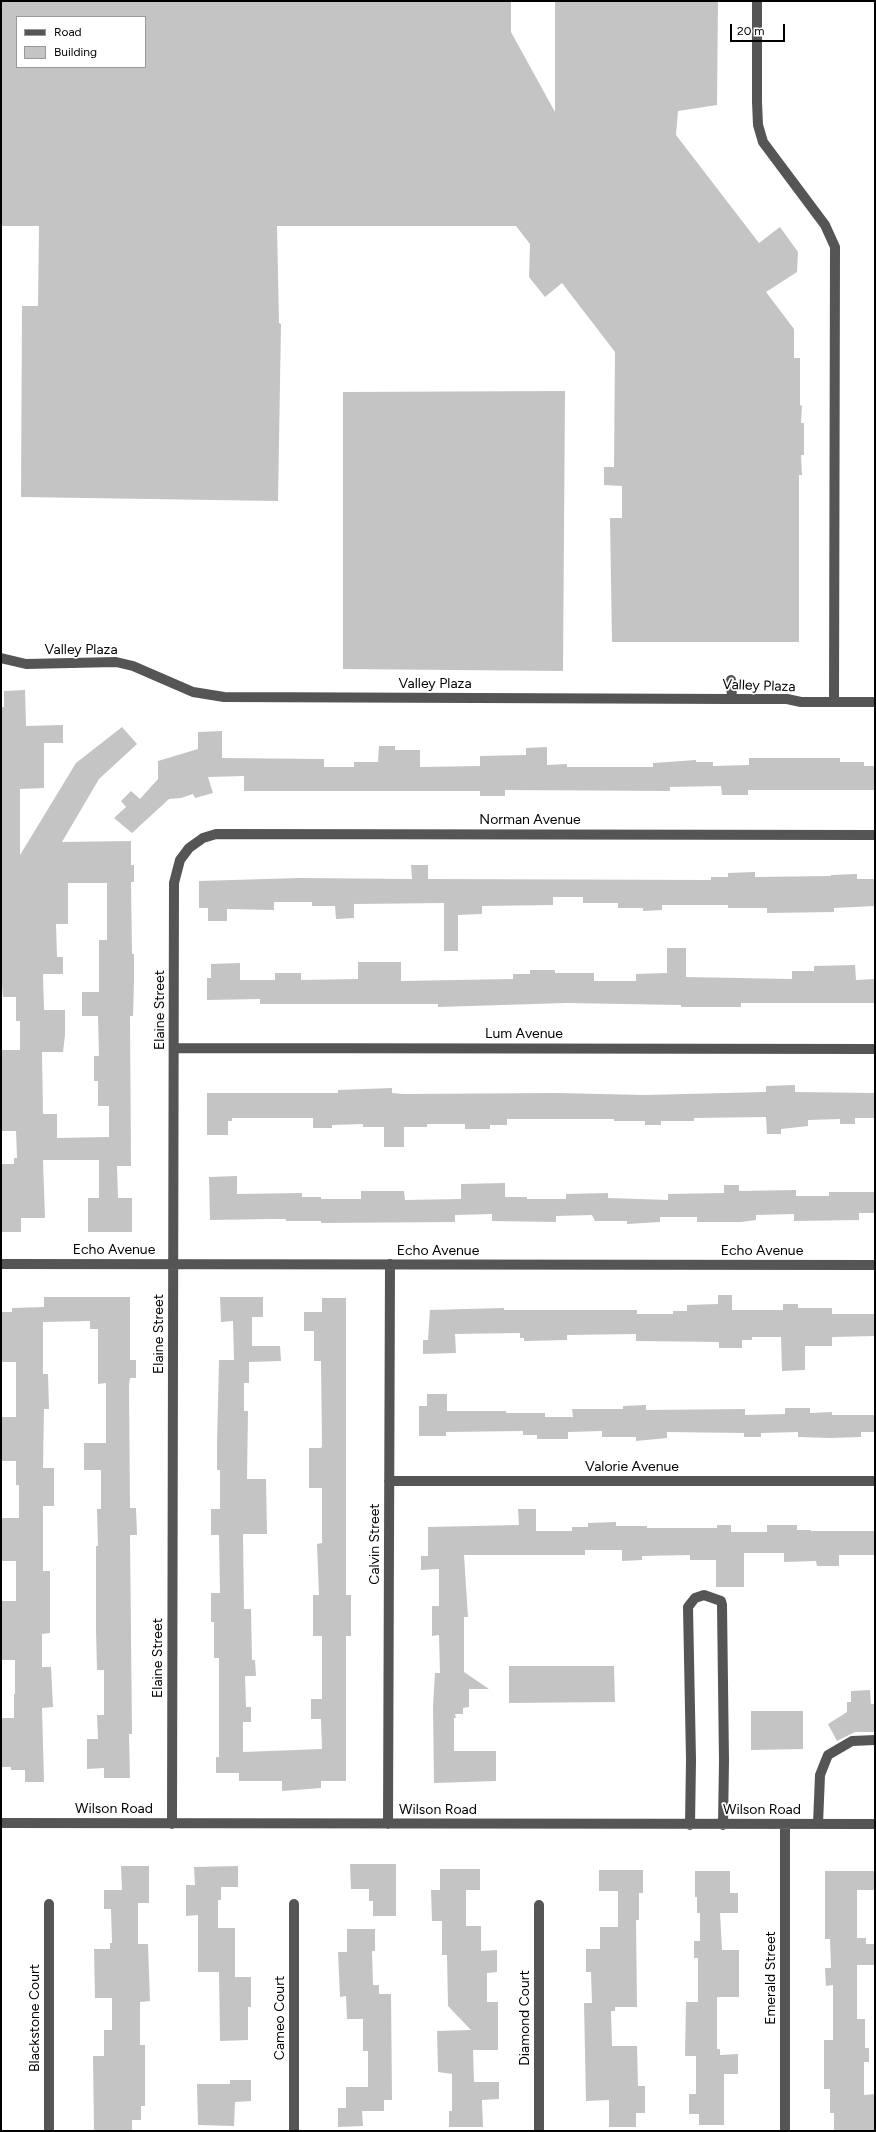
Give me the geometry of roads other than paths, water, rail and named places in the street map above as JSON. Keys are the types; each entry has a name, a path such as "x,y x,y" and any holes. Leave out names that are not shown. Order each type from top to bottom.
{"street":[{"path":"757,1 757,102 758,125 763,142 825,225 835,247 834,701"},
{"name":"Valley Plaza","path":"1,658 26,664 116,662 133,666 193,692 224,697 787,699 801,702 875,702"},
{"path":"731,680 732,699"},
{"name":"Norman Avenue","path":"189,848 203,838 216,834 875,835"},
{"name":"Elaine Street","path":"172,1824 174,883 180,860 189,848"},
{"name":"Lum Avenue","path":"174,1048 875,1049"},
{"name":"Echo Avenue","path":"1,1264 875,1265"},
{"name":"Calvin Street","path":"388,1824 390,1264"},
{"name":"Valorie Avenue","path":"389,1481 875,1481"},
{"path":"690,1825 691,1760 688,1607 695,1598 704,1595 721,1601 722,1605 724,1761 722,1825"},
{"path":"818,1824 820,1775 828,1755 852,1741 875,1740"},
{"name":"Wilson Road","path":"1,1823 690,1825 875,1824"},
{"name":"Emerald Street","path":"785,1825 785,2131"},
{"name":"Blackstone Court","path":"49,1904 49,2131"},
{"name":"Cameo Court","path":"294,1904 294,2131"},
{"name":"Diamond Court","path":"539,1905 539,2131"}]}
